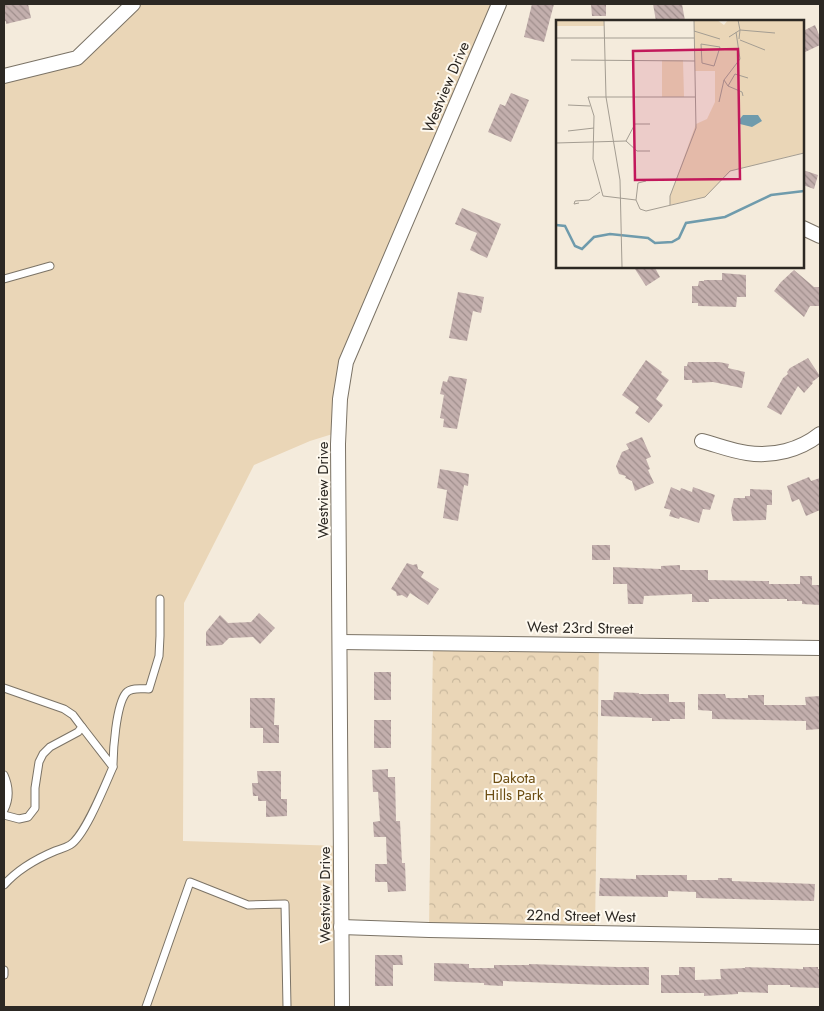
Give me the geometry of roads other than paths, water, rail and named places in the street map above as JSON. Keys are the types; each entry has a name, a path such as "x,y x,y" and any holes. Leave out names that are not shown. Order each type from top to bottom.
{"street":[{"path":"4,76 77,58 133,4"},
{"name":"Westview Drive","path":"342,1007 338,444 340,399 346,362 499,4"},
{"path":"804,228 820,236"},
{"path":"702,440 746,453 764,454 791,450 820,434"},
{"name":"West 23rd Street","path":"340,642 820,648"},
{"name":"22nd Street West","path":"341,927 820,937"}],"lane":[{"path":"4,280 50,266"},
{"path":"4,885 23,868 70,845 89,819 113,768 120,706 126,693 132,690 149,689 159,656 160,599"},
{"path":"4,688 64,709 73,715 113,768"},
{"path":"4,815 19,819 28,817 35,808 35,788 39,762 43,754 50,747 78,732 82,726"},
{"path":"4,775 8,784 8,794 4,810"},
{"path":"146,1007 190,882 248,905 285,904 286,1007"},
{"path":"4,970 4,975"}],"park label":[{"name":"Dakota Hills Park","path":"514,786"}]}
